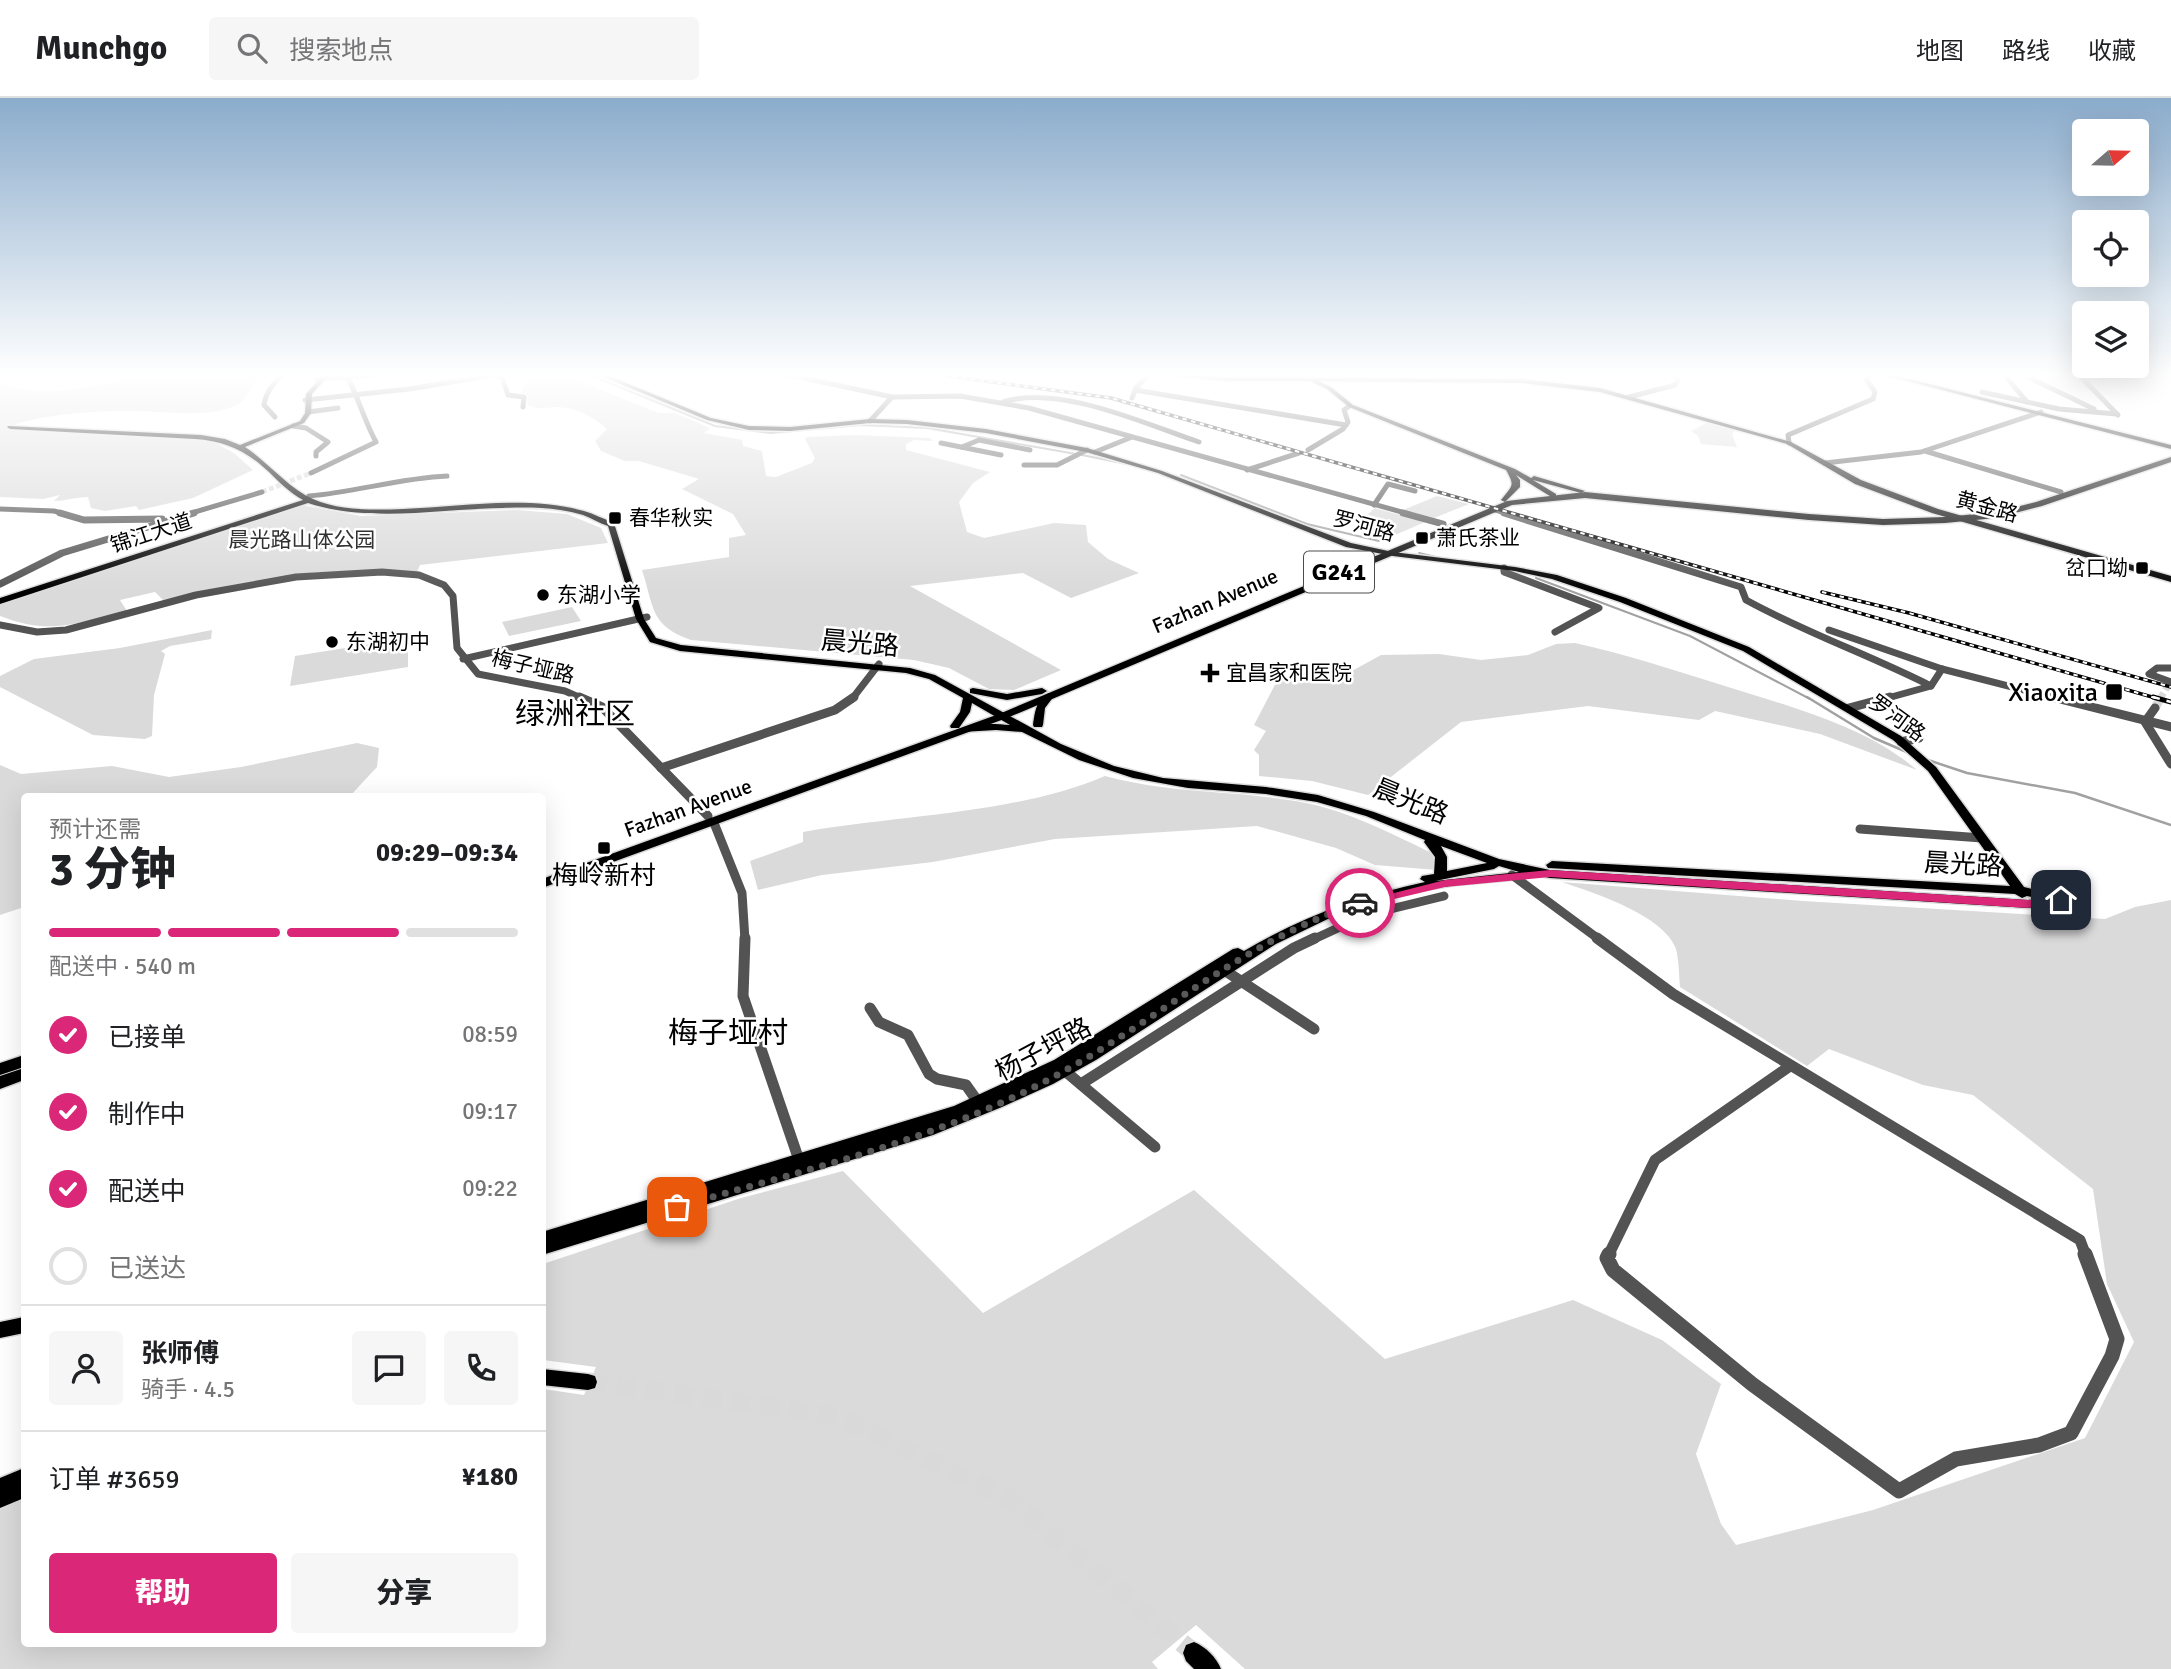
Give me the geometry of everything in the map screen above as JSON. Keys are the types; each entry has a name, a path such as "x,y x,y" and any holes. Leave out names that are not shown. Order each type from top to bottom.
{"highway":[{"name":"Fazhan Avenue","path":"546,882 1003,712 1505,500 1581,491 1880,519 1959,517 1989,512 2062,492 2170,451"},
{"name":"Fazhan Avenue","path":"1381,552 1492,509 1548,495 1585,495 1883,522 1996,515 2039,504 2170,451"},
{"name":"Fazhan Avenue","path":"546,875 711,819"},
{"path":"0,1069 21,1062"},
{"path":"0,1083 21,1075"}],"main road":[{"name":"晨光路","path":"244,446 263,459 307,499"},
{"name":"晨光路","path":"244,446 307,499 323,506 374,512 529,506 588,514 611,526 653,639 680,648 906,670 932,677 971,694 1091,756 1144,772 1213,782 1285,787 1347,800 1506,867"},
{"path":"263,446 263,459"},
{"name":"罗河路","path":"1068,446 1091,451 1200,486 1349,545 1381,552 1504,568 1577,585 1715,635 1767,660 1901,742 1932,769 2028,904"},
{"path":"1450,446 1511,470 1581,491"},
{"path":"1452,446 1511,470 1548,495"},
{"name":"黄金路","path":"1795,446 1858,482 1959,517 2171,579"},
{"path":"1505,500 1516,487 1511,470"},
{"name":"锦江大道","path":"0,599 307,499"},
{"path":"971,694 1007,697 1045,694 1033,727 960,728 971,694"},
{"name":"晨光路","path":"1033,727 1084,759 1138,776 1208,787 1282,791 1343,805 1506,867 2018,890 2061,900 2028,904 1550,874"},
{"path":"1424,837 1440,851 1443,860 1440,876"},
{"path":"546,1238 801,1166 925,1123 978,1102 1059,1064 1228,958 1300,917 1386,888 1440,876 1506,867"},
{"name":"杨子坪路","path":"546,1247 801,1166 928,1131 1065,1071 1272,940 1336,911 1416,888 1481,879 1506,867 1550,874"},
{"path":"0,1330 21,1326"},
{"path":"546,1377 588,1382"},
{"path":"0,1488 21,1479"},
{"path":"0,1499 21,1489"}],"street":[{"path":"316,456 316,452 323,446"},
{"path":"311,473 367,446"},
{"path":"958,446 1002,455"},
{"path":"1012,446 1030,450"},
{"path":"1024,465 1057,465 1105,446"},
{"path":"1164,446 1443,524"},
{"path":"1308,450 1314,446"},
{"path":"1826,463 1924,451 1938,446"},
{"path":"1924,451 2062,492"},
{"path":"1247,470 1299,453"},
{"path":"307,499 419,477 447,476"},
{"path":"1374,505 1388,484 1415,491"},
{"path":"0,584 62,554 262,492"},
{"path":"0,509 54,511 83,520 171,519"},
{"path":"1492,509 1741,587 1746,600 1777,617 1874,657 1931,686"},
{"path":"1504,568 1504,572 1519,579 1598,608 1555,632"},
{"name":"梅子垭路","path":"0,625 24,631 54,631 256,582 341,573 410,573 436,581 453,596 457,648 463,659 478,674 565,691 602,707 711,819 742,893 745,936 743,996 801,1166"},
{"path":"463,659 644,618"},
{"path":"1829,629 1942,669 2171,727"},
{"path":"661,768 835,710 854,697 877,666"},
{"path":"2170,683 2149,674 2157,668 2171,668"},
{"path":"1849,708 1931,686 1942,669"},
{"path":"2145,722 2155,708"},
{"path":"2145,722 2171,764"},
{"path":"1901,742 1919,738"},
{"path":"1860,829 1982,838"},
{"path":"1506,867 1673,994 2080,1240 2117,1339 2112,1356 2071,1433 2039,1445 1956,1459 1899,1491 1752,1384 1613,1270 1607,1258 1655,1160 1790,1066"},
{"path":"1081,1084 1294,948 1366,915 1444,896"},
{"path":"1224,970 1314,1029"},
{"path":"870,1008 879,1021 908,1035 929,1074 937,1079 966,1085 978,1102"},
{"path":"1065,1071 1155,1147"}],"green space":[{"path":"0,446 222,446 253,470 193,498 139,510 136,506 105,511 91,508 88,497 54,501 60,495 43,499 0,497"},
{"path":"598,446 744,446 762,451 766,476 776,477 812,463 815,458 809,446 906,446 906,450 990,472 973,483 959,502 967,532 984,538 1054,523 1086,525 1088,542 1108,559 1139,573 1071,598 1023,573 910,586 1061,670 1014,690 989,689 949,668 914,660 691,640 668,628 656,614 642,570 729,557 729,538 746,535 733,514 682,489 699,479 639,461 625,461 601,451"},
{"path":"1437,496 1469,504 1434,518 1403,510"},
{"name":"晨光路山体公园","path":"302,505 361,516 517,510 567,514 601,528 608,543 420,565 417,572 318,572 239,584 163,600 155,592 120,600 127,611 64,626 34,625 0,616 0,605"},
{"path":"1375,508 1425,522 1388,538 1362,520"},
{"path":"572,607 581,621 509,636 502,622"},
{"path":"212,630 211,639 170,646 161,651 165,654 154,695 152,736 145,739 93,735 0,687 0,676 34,659 120,648"},
{"path":"408,638 408,667 290,686 295,656"},
{"path":"1575,643 1651,663 1826,719 1874,741 1917,770 1820,734 1715,711 1699,720 1588,706 1461,722 1368,795 1312,781 1259,776 1259,755 1254,750 1266,731 1254,725 1278,679 1302,673 1330,683 1381,655 1439,654 1481,660 1528,655 1556,644"},
{"path":"357,743 379,748 377,767 353,793 21,793 21,908 0,915 0,765 21,774 112,766 169,777 241,767"},
{"path":"1105,776 1154,786 1276,798 1336,811 1436,855 1437,870 1375,865 1336,848 1257,826 1055,839 933,862 822,875 758,890 750,861 803,842 803,832 996,806 1071,789"},
{"path":"1562,882 1803,901 2105,919 2135,907 2171,900 2171,1669 1245,1669 1196,1625 1152,1662 1158,1669 0,1669 0,1507 21,1497 21,1647 546,1647 546,1389 584,1395 596,1367 546,1360 546,1263 741,1198 843,1171 983,1313 1194,1190 1385,1359 1573,1300 1662,1340 1721,1384 1696,1454 1721,1524 1736,1545 1873,1510 2085,1438 2134,1342 2107,1284 2093,1189 1973,1095 1923,1085 1829,1049 1807,1066 1680,987 1676,949 1669,937 1643,916 1592,892"}],"waterway":[{"path":"1032,446 1076,454"},
{"path":"1082,455 1127,464"},
{"path":"1181,475 1307,524 1379,541"},
{"path":"1419,553 1444,559"},
{"path":"1536,578 1690,636 1810,699"},
{"path":"1807,697 1874,738 1909,753"},
{"path":"1925,759 1967,773 2075,793 2171,825"}],"tunnel":[{"path":"262,492 311,473"},
{"path":"2160,699 2169,684"},
{"path":"2155,708 2161,697"},
{"path":"588,1382 837,1416 1007,1497 1194,1653"}],"railway":[{"path":"1279,446 2159,699"},
{"path":"1822,592 1909,613 2171,687"},
{"path":"2153,697 2171,702"}],"way so far":[{"path":"677,1207 928,1131 1012,1097 1065,1071 1272,940 1360,903"}],"place":[{"name":"春华秋实","path":"615,518"},
{"name":"萧氏茶业","path":"1422,538"},
{"name":"岔口坳","path":"2142,568"},
{"name":"东湖小学","path":"543,595"},
{"name":"东湖初中","path":"332,642"},
{"name":"宜昌家和医院","path":"1210,673"},
{"name":"Xiaoxita","path":"2114,692"},
{"name":"梅岭新村","path":"604,848"}],"district":[{"name":"绿洲社区","path":"575,714"},
{"name":"梅子垭村","path":"728,1033"}],"route":[{"path":"1360,903 1445,883 1512,875 1550,874 2028,904 2061,900"}]}
